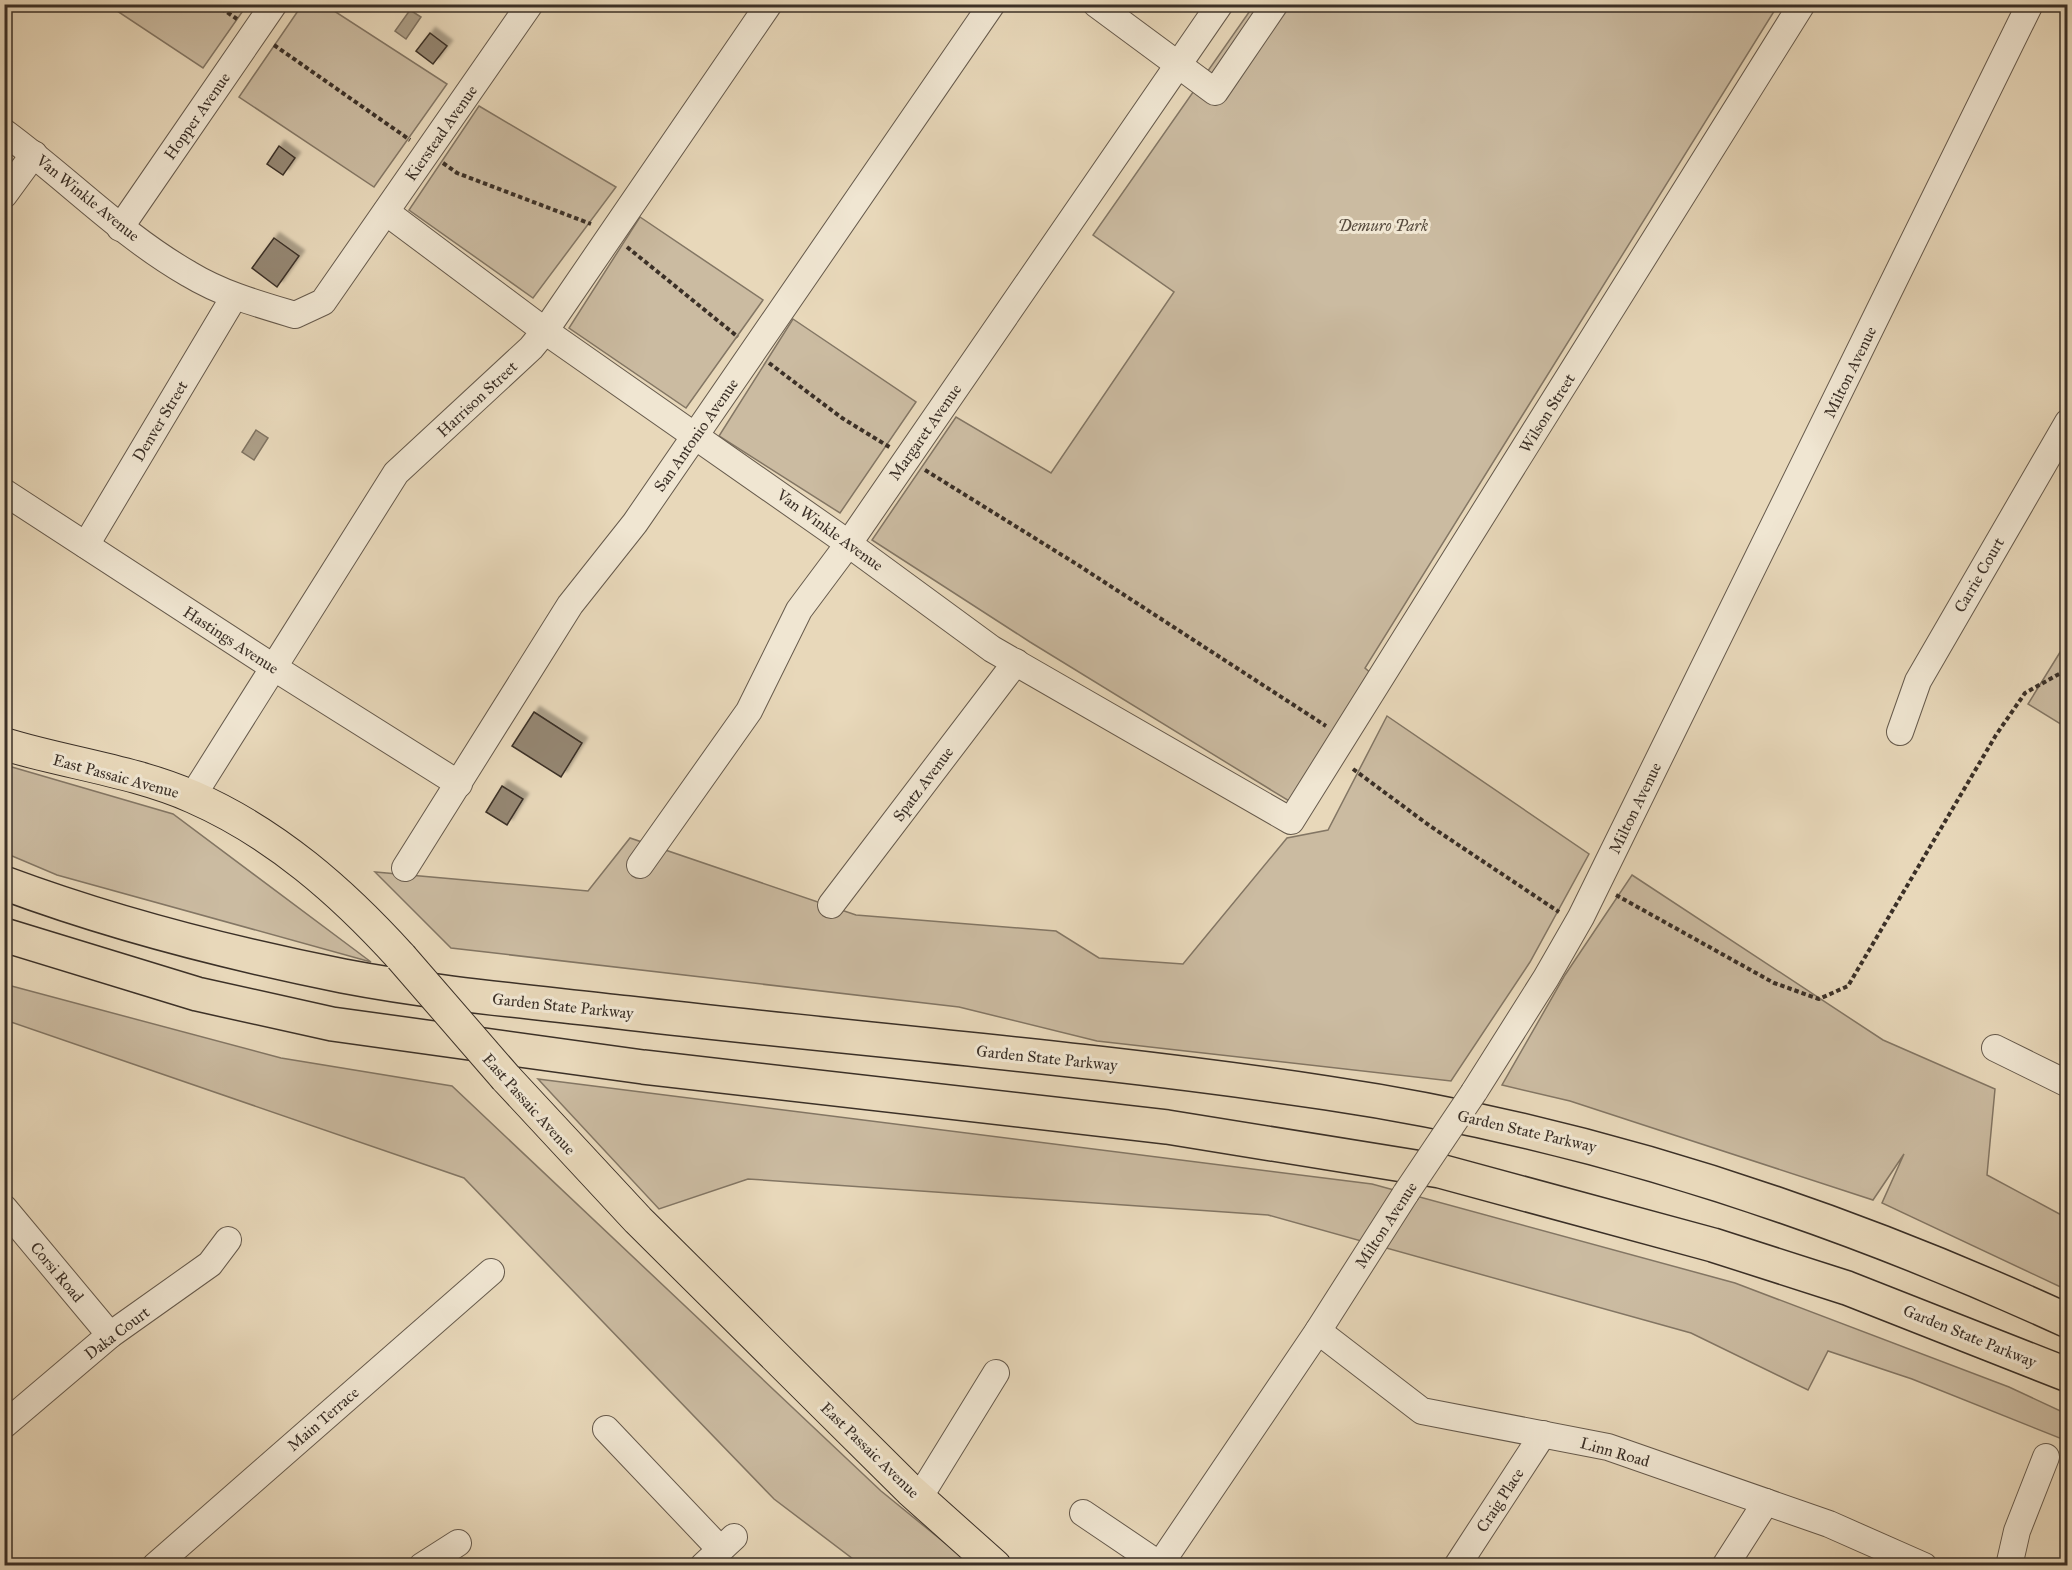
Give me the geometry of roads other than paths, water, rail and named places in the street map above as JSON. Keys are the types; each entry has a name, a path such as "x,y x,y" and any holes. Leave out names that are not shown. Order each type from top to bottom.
{"highway":[{"name":"Garden State Parkway","path":"4,883 69,907 206,945 346,976 485,998 1188,1075 1328,1093 1472,1117 1611,1151 1747,1192 1884,1243 2067,1321"},
{"name":"Garden State Parkway","path":"4,935 197,994 332,1024 643,1067 1167,1127 1440,1171 1701,1242 1847,1288 2067,1375"}],"main road":[{"name":"East Passaic Avenue","path":"4,744 147,782 192,797 239,821 299,861 363,914 571,1151 919,1498 995,1566"}],"street":[{"name":"Hopper Avenue","path":"120,228 274,4"},
{"name":"Kierstead Avenue","path":"352,261 530,4"},
{"name":"Harrison Street","path":"192,797 396,473 531,348 545,331 769,4"},
{"name":"San Antonio Avenue","path":"405,868 570,605 635,523 992,4"},
{"path":"1096,4 1215,92 1275,4"},
{"name":"Margaret Avenue","path":"640,865 748,711 799,610 849,543 1220,4"},
{"name":"Wilson Street","path":"1292,821 1802,4"},
{"name":"Milton Avenue","path":"1160,1565 1318,1331 1474,1092 1546,978 1581,917 2030,4"},
{"name":"Van Winkle Avenue","path":"4,132 34,154 120,228 189,275 234,297 295,315 323,302 352,261"},
{"path":"4,195 34,154"},
{"name":"Van Winkle Avenue","path":"386,212 545,331 849,543 992,649 1292,821"},
{"name":"Denver Street","path":"86,545 234,297"},
{"name":"Carrie Court","path":"1900,732 1918,681 2067,422"},
{"name":"Hastings Avenue","path":"4,492 273,667 459,784"},
{"name":"Spatz Avenue","path":"831,905 1016,662"},
{"path":"1995,1048 2067,1084"},
{"name":"Corsi Road","path":"4,1208 110,1335"},
{"name":"Daka Court","path":"4,1425 110,1335 210,1264 228,1240"},
{"name":"Main Terrace","path":"155,1566 491,1272"},
{"name":"Linn Road","path":"1318,1331 1422,1411 1608,1447 1830,1524 1924,1566"},
{"path":"919,1498 996,1373"},
{"path":"606,1429 719,1550"},
{"name":"Craig Place","path":"1457,1566 1543,1434"},
{"path":"2009,1566 2017,1531 2046,1457"},
{"path":"1725,1566 1766,1502"},
{"path":"1083,1514 1160,1565"},
{"path":"422,1566 458,1543"}],"park label":[{"name":"Demuro Park","path":"1383,225"}]}
